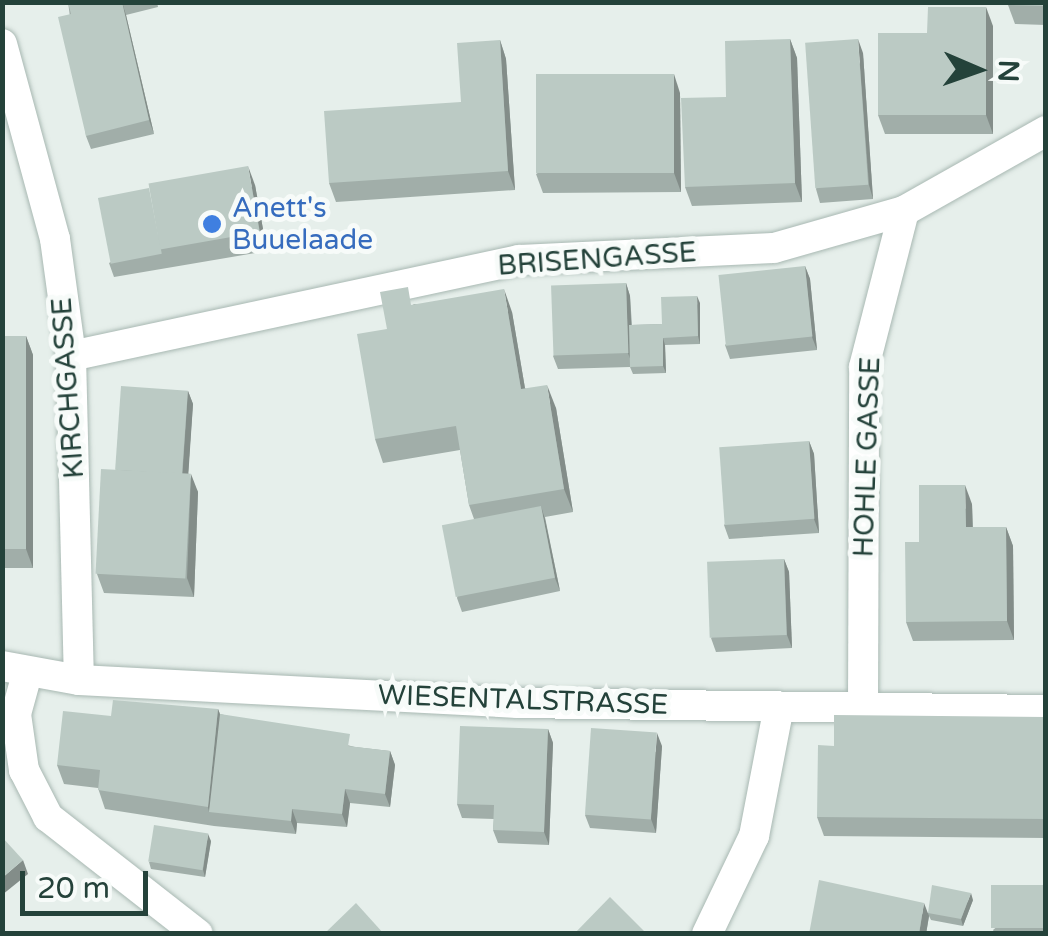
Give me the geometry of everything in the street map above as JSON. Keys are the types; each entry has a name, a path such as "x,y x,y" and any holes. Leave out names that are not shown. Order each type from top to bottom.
{"street":[{"name":"KIRCHGASSE","path":"2,44 55,239 71,356 78,680"},
{"name":"BRISENGASSE","path":"71,356 520,260 774,248 904,211 1046,131"},
{"name":"HOHLE GASSE","path":"863,707 864,367 904,211"},
{"name":"WIESENTALSTRASSE","path":"15,670 78,680 778,706 1046,710"},
{"path":"15,670 24,770 48,817 198,934"},
{"path":"708,934 754,836 772,765 778,706"}],"building":[{"path":"68,2 122,2 149,120 86,136 58,17 71,14"},
{"path":"1046,2 1046,6 1008,5"},
{"path":"928,7 986,7 986,115 878,115 878,33 927,33"},
{"path":"790,39 795,183 685,187 681,98 726,97 725,41"},
{"path":"858,39 868,185 815,188 805,43"},
{"path":"500,40 508,171 329,183 324,111 461,102 457,43"},
{"path":"536,74 674,74 674,173 536,173"},
{"path":"248,166 260,232 160,250 149,184"},
{"path":"149,188 162,254 111,264 98,198"},
{"path":"805,266 812,337 726,346 718,275"},
{"path":"626,283 628,353 553,356 551,286"},
{"path":"408,287 411,305 504,289 521,389 547,385 564,489 469,505 456,426 375,439 357,334 387,329 380,292"},
{"path":"697,296 698,336 663,338 663,366 630,367 629,325 662,324 661,297"},
{"path":"2,336 26,336 26,549 2,549"},
{"path":"121,386 188,391 182,474 115,470"},
{"path":"809,441 814,519 725,525 719,447"},
{"path":"101,469 191,474 185,579 96,574"},
{"path":"919,485 965,485 966,527 1006,527 1007,621 906,622 905,542 919,542"},
{"path":"541,506 555,578 456,597 442,525"},
{"path":"784,559 787,635 710,638 707,562"},
{"path":"113,700 218,709 208,807 98,790 100,770 57,765 63,711 111,716"},
{"path":"220,714 350,734 348,746 390,751 385,794 345,789 342,814 292,809 291,821 209,812"},
{"path":"834,715 1046,717 1046,819 817,817 818,745 834,746"},
{"path":"460,726 548,729 544,832 493,830 494,805 457,804"},
{"path":"591,728 657,733 651,819 585,815"},
{"path":"154,825 208,834 203,870 148,862"},
{"path":"2,837 23,860 2,878"},
{"path":"819,880 924,903 919,934 809,934"},
{"path":"932,885 971,893 961,919 928,913"},
{"path":"991,885 1046,885 1046,928 991,928"},
{"path":"610,897 647,934 574,934"},
{"path":"356,903 384,934 324,934"}],"place":[{"name":"Anett's Buuelaade","path":"212,224"}]}
